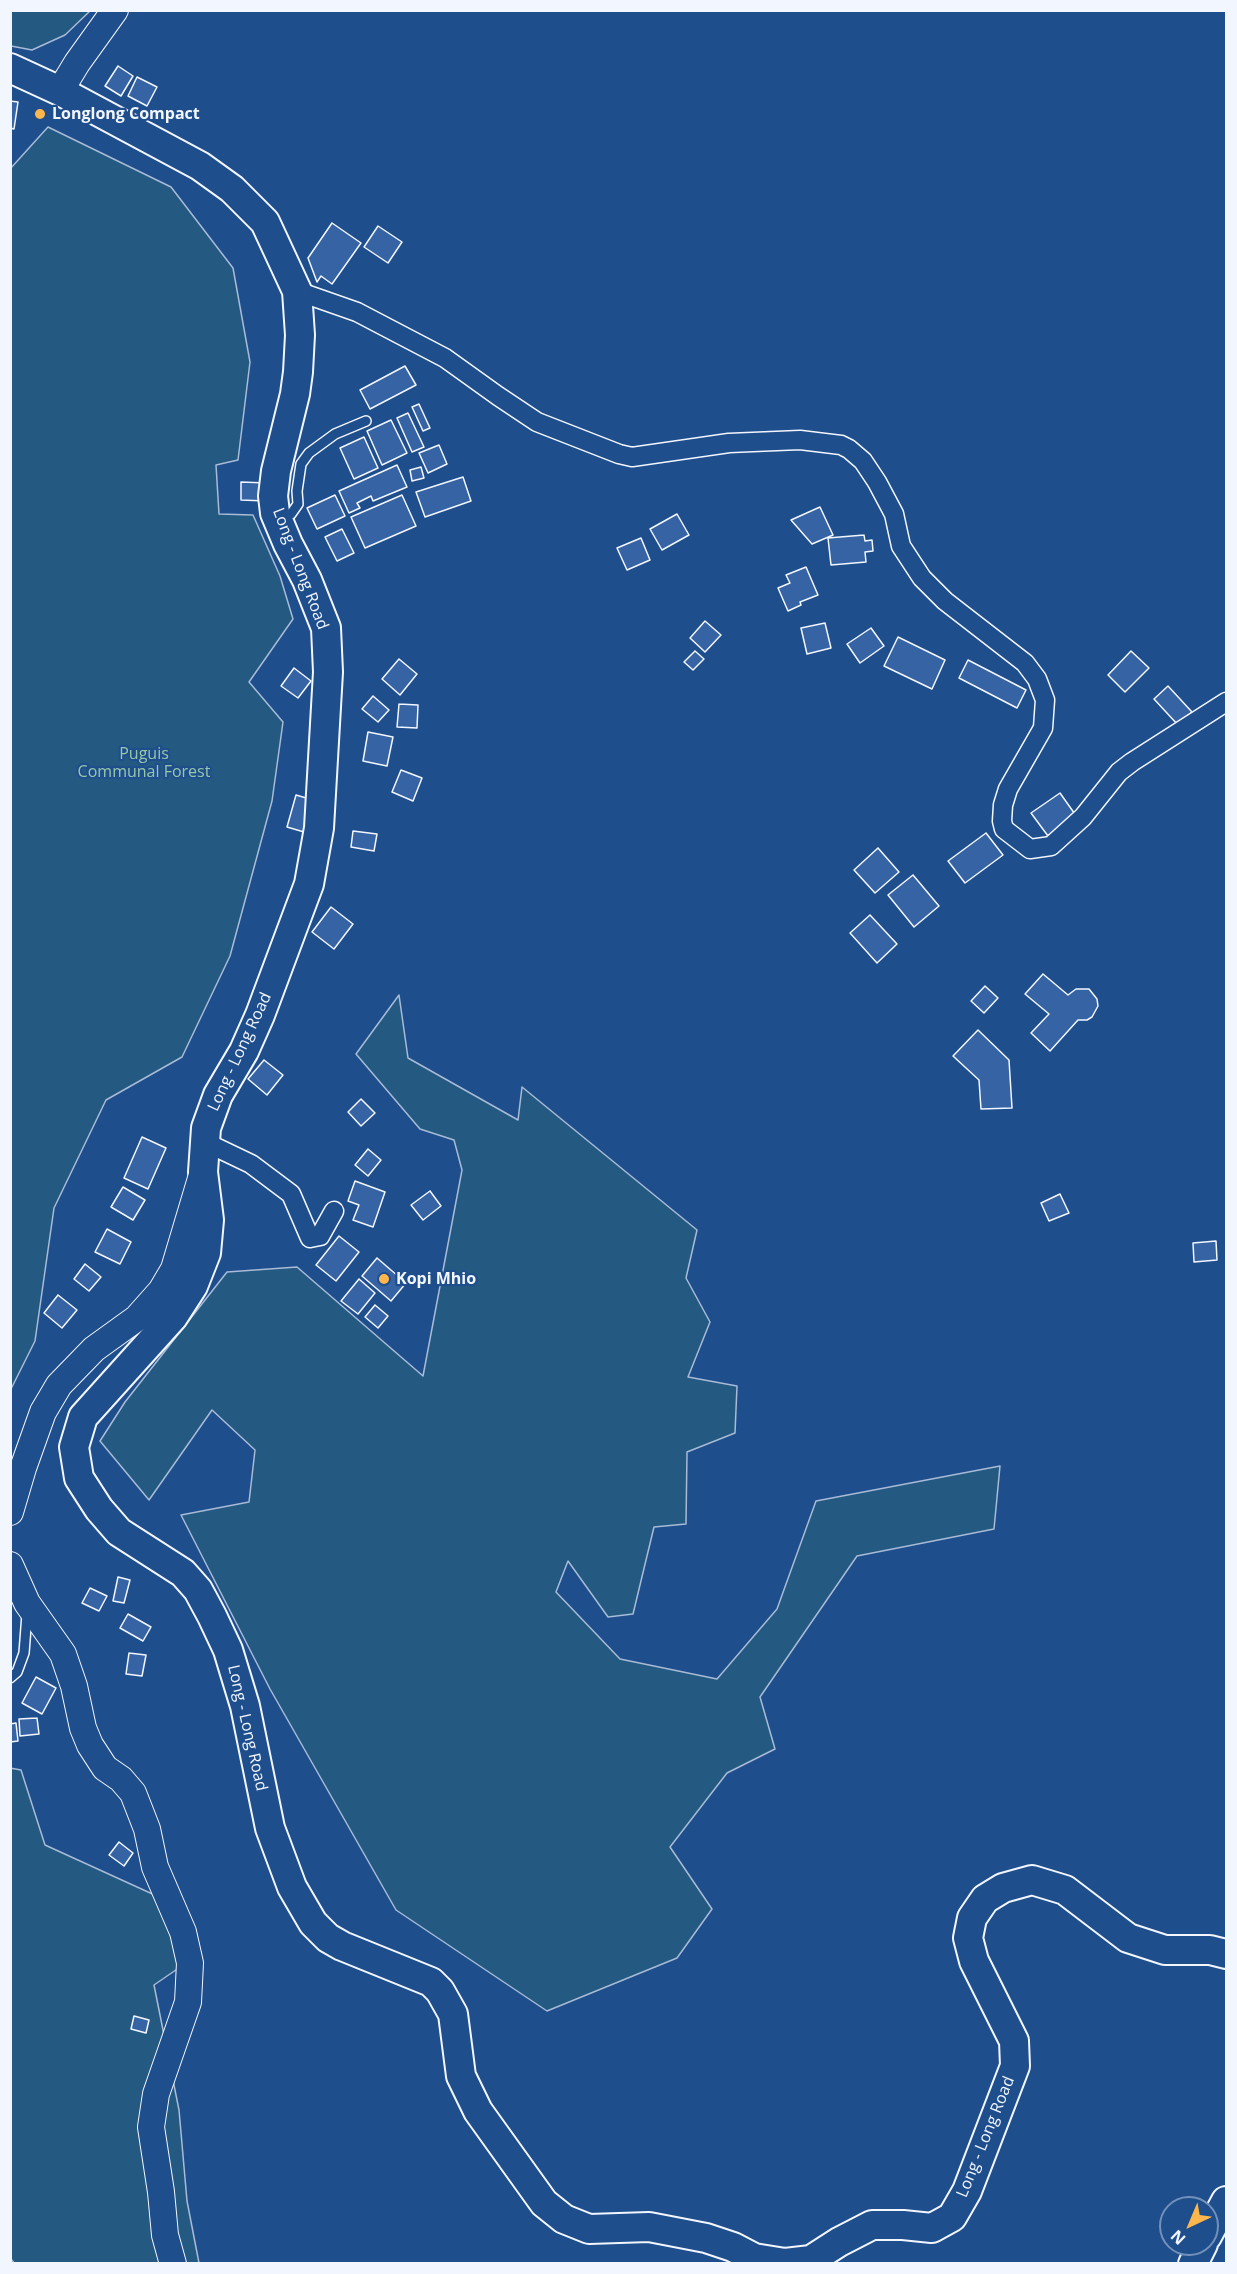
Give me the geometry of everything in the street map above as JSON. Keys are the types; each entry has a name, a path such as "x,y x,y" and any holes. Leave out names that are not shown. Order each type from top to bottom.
{"main road":[{"name":"Long - Long Road","path":"10,68 60,91 200,166 232,189 265,222 297,291 300,335 298,372 295,394 276,471 273,496 278,520 307,580 326,628 328,672 319,828 309,884 260,1015 244,1051 218,1095 206,1128 203,1172 209,1220 206,1253 193,1286 173,1317 83,1417 74,1447 79,1478 99,1509 119,1532 183,1573 198,1590 212,1616 228,1650 245,1706 270,1828 292,1887 313,1923 328,1938 342,1946 431,1982 440,1991 453,2014 461,2076 478,2111 544,2204 564,2219 589,2229 649,2227 706,2238 733,2247 754,2258 785,2263 811,2260 872,2225 932,2228 952,2217 967,2191 1015,2066 1014,2042 974,1961 968,1938 972,1918 985,1899 1003,1888 1032,1880 1065,1890 1128,1938 1165,1950 1210,1950 1227,1954"},
{"path":"1219,2215 1227,2201"}],"street":[{"path":"60,91 115,10"},
{"path":"297,291 357,312 445,358 537,422 619,454 632,457 729,443 800,440 841,445 849,449 863,461 877,482 894,514 900,546 922,578 945,601 1025,663 1037,679 1045,700 1043,728 1008,789 1003,805 1002,821 1004,830 1030,849 1051,846 1083,817 1125,767 1227,702"},
{"path":"205,1142 251,1164 291,1194 310,1238 320,1236 334,1211"},
{"path":"10,1512 43,1412 59,1385 102,1343 137,1318 160,1291 174,1269 203,1172"},
{"path":"10,1564 27,1603 63,1654 74,1686 83,1728 90,1745 105,1768 121,1779 133,1793 147,1829 155,1867 183,1932 190,1963 188,2002 156,2094 151,2127 165,2235 174,2264"}],"lane":[{"path":"278,520 291,514 298,504 297,491 301,464 309,453 335,434 366,421"},
{"path":"10,1678 17,1671 24,1653 27,1603"}],"green space":[{"path":"10,11 90,11 65,35 32,50 11,46"},
{"name":"Puguis Communal Forest","path":"48,127 171,187 233,268 250,362 238,460 216,465 219,514 253,515 280,576 293,619 249,682 283,722 272,801 230,956 182,1057 106,1100 54,1208 35,1341 11,1389 10,169"},
{"path":"399,995 408,1058 518,1120 522,1087 697,1230 686,1278 710,1322 688,1377 737,1386 735,1433 687,1452 686,1524 654,1527 633,1614 608,1617 568,1561 556,1592 620,1659 717,1679 777,1609 816,1501 1000,1466 994,1529 857,1556 760,1697 775,1749 727,1773 670,1847 712,1909 677,1958 547,2011 396,1910 270,1689 181,1515 249,1502 255,1450 212,1410 149,1500 100,1441 125,1402 227,1272 297,1267 423,1376 462,1170 454,1140 420,1129 356,1054"},
{"path":"10,1768 21,1770 45,1845 159,1897 186,1963 154,1985 179,2110 187,2201 199,2263 15,2264 11,2259"}],"building":[{"path":"118,66 133,76 121,96 105,86"},
{"path":"137,77 157,87 147,106 128,96"},
{"path":"10,101 18,102 14,129 10,128"},
{"path":"332,223 361,243 332,284 321,276 317,282 308,258"},
{"path":"378,226 402,242 388,263 364,247"},
{"path":"405,366 416,385 370,409 360,390"},
{"path":"419,404 430,428 423,431 412,407"},
{"path":"408,413 424,447 412,452 397,418"},
{"path":"391,420 407,453 382,465 367,431"},
{"path":"364,437 378,468 354,479 340,448"},
{"path":"439,445 447,464 428,473 419,453"},
{"path":"397,465 407,487 373,501 371,496 357,503 360,508 349,513 339,491"},
{"path":"421,467 424,478 412,481 410,470"},
{"path":"463,477 471,501 425,517 416,492"},
{"path":"241,482 267,483 266,501 241,500"},
{"path":"335,495 345,516 317,529 307,508"},
{"path":"402,495 416,526 365,548 351,517"},
{"path":"820,507 833,535 812,544 791,520"},
{"path":"677,514 689,535 662,550 650,529"},
{"path":"342,529 354,553 337,561 325,537"},
{"path":"864,535 865,541 872,540 873,551 865,552 866,562 831,565 828,538"},
{"path":"641,538 650,560 627,570 617,548"},
{"path":"806,567 818,595 800,602 801,605 788,611 778,588 790,583 786,575"},
{"path":"705,621 721,635 705,652 690,638"},
{"path":"825,623 831,648 807,654 801,628"},
{"path":"871,628 884,646 860,663 847,644"},
{"path":"898,637 945,660 932,689 884,666"},
{"path":"695,651 704,659 693,670 684,662"},
{"path":"1131,651 1149,668 1125,692 1108,675"},
{"path":"399,659 417,674 400,695 382,679"},
{"path":"968,660 1026,690 1017,708 959,678"},
{"path":"294,668 311,681 298,698 281,686"},
{"path":"1168,686 1192,712 1178,725 1154,699"},
{"path":"373,696 389,710 378,722 362,709"},
{"path":"399,704 418,705 417,728 397,727"},
{"path":"368,732 393,737 387,766 363,761"},
{"path":"401,770 422,778 413,801 392,792"},
{"path":"1060,793 1077,817 1048,836 1031,813"},
{"path":"296,795 313,800 304,832 287,827"},
{"path":"353,831 377,834 374,851 351,847"},
{"path":"986,833 1003,855 965,883 948,861"},
{"path":"878,848 899,872 875,893 854,870"},
{"path":"913,875 939,906 914,927 888,895"},
{"path":"331,907 353,924 334,949 312,932"},
{"path":"870,915 897,944 877,963 850,933"},
{"path":"1043,974 1068,995 1076,989 1089,989 1097,999 1098,1006 1092,1017 1087,1020 1078,1020 1050,1051 1031,1033 1049,1014 1025,994"},
{"path":"985,986 998,998 984,1013 971,1001"},
{"path":"978,1030 1009,1060 1012,1108 981,1109 979,1080 953,1056"},
{"path":"264,1060 283,1075 267,1095 248,1079"},
{"path":"361,1099 375,1113 361,1126 348,1112"},
{"path":"142,1137 166,1148 148,1189 124,1178"},
{"path":"368,1149 381,1160 368,1176 355,1165"},
{"path":"355,1181 385,1192 373,1227 353,1220 359,1205 348,1201"},
{"path":"123,1187 145,1200 133,1220 111,1207"},
{"path":"430,1191 441,1206 423,1220 411,1205"},
{"path":"1060,1194 1069,1213 1049,1221 1041,1203"},
{"path":"107,1229 131,1242 120,1264 95,1252"},
{"path":"339,1236 359,1252 336,1281 316,1265"},
{"path":"1216,1241 1217,1260 1194,1262 1193,1243"},
{"name":"Kopi Mhio","path":"377,1258 406,1283 391,1301 362,1276"},
{"path":"85,1264 101,1277 89,1291 74,1279"},
{"path":"359,1279 375,1293 358,1314 341,1301"},
{"path":"58,1295 77,1310 62,1328 44,1313"},
{"path":"375,1305 388,1316 378,1328 365,1317"},
{"path":"118,1577 130,1580 124,1603 113,1601"},
{"path":"90,1588 107,1596 99,1611 82,1603"},
{"path":"128,1614 151,1627 143,1641 120,1628"},
{"path":"129,1653 146,1655 142,1676 126,1674"},
{"path":"36,1677 56,1688 42,1714 22,1703"},
{"path":"37,1718 39,1734 20,1736 19,1719"},
{"path":"16,1723 18,1741 10,1742 10,1724"},
{"path":"119,1842 133,1853 124,1866 109,1855"},
{"path":"134,2016 149,2020 146,2033 131,2029"}],"place":[{"name":"Longlong Compact","path":"40,114"},
{"name":"Kopi Mhio","path":"384,1279"}]}
